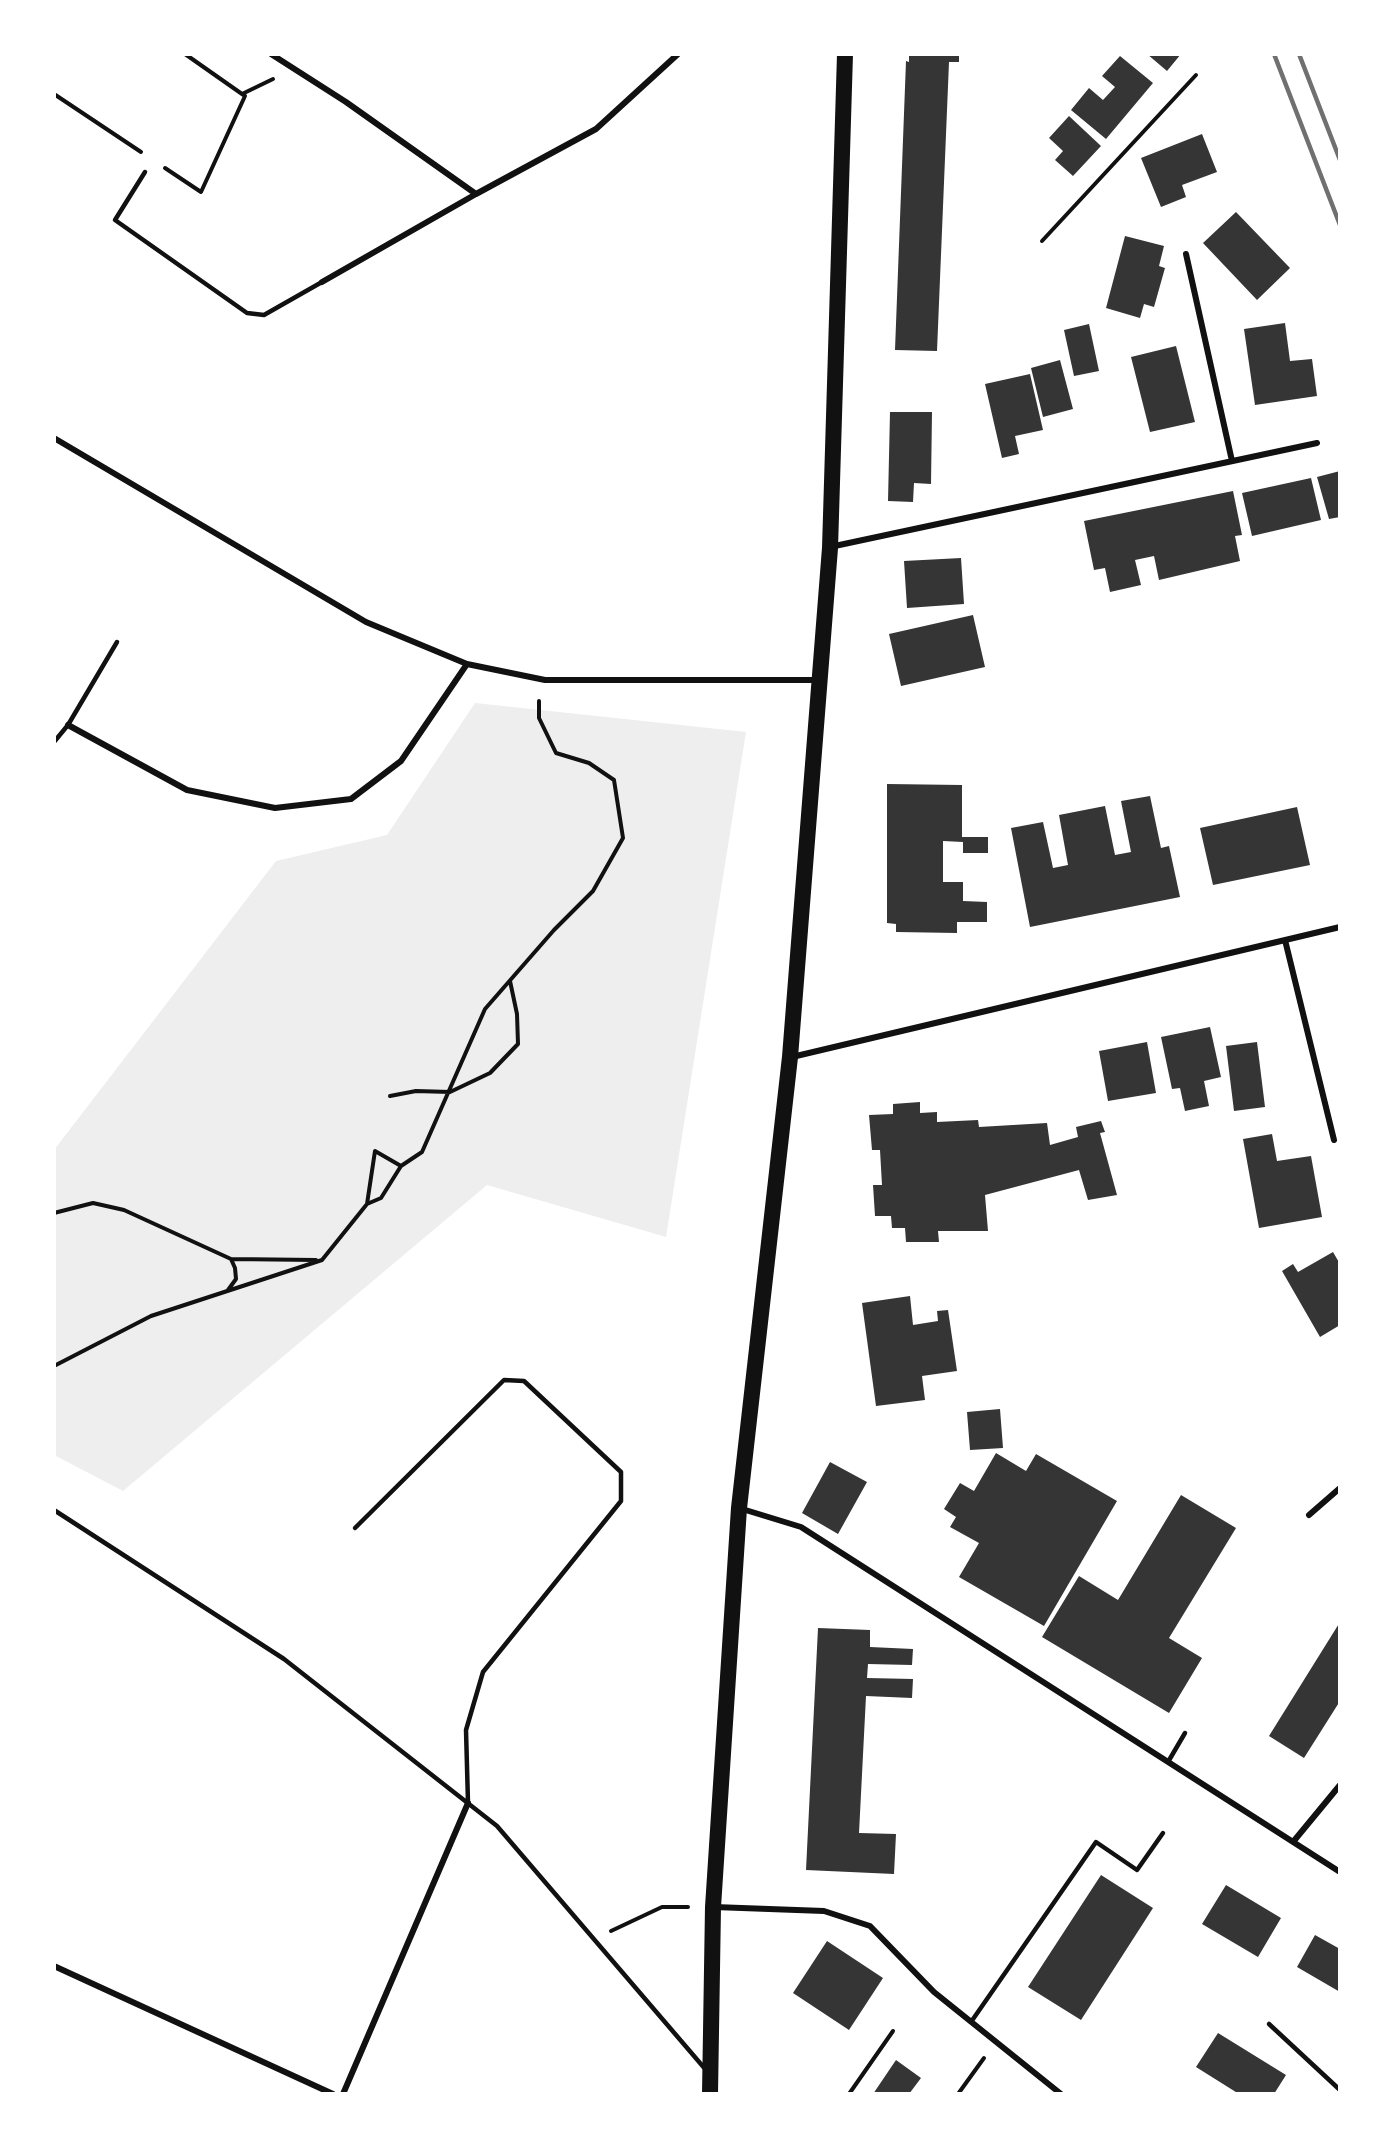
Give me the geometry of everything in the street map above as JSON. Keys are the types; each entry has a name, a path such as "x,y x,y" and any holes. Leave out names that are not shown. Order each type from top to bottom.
{"highway":[{"path":"710,2094 713,1907 740,1508 790,1057 830,548 845,54"}],"street":[{"path":"271,54 476,194"},
{"path":"322,282 596,129 678,54"},
{"path":"1186,254 1232,461"},
{"path":"54,438 366,622 467,664 545,680 818,680"},
{"path":"830,548 1317,443"},
{"path":"68,725 187,790 275,808 351,799 401,761 467,664"},
{"path":"790,1057 1340,927"},
{"path":"1285,940 1334,1140"},
{"path":"1309,1515 1340,1488"},
{"path":"740,1508 801,1527 1340,1872"},
{"path":"1293,1842 1340,1785"},
{"path":"343,2094 468,1803"},
{"path":"713,1907 824,1911 870,1926 934,1992 1061,2094"},
{"path":"54,1966 333,2094"}],"lane":[{"path":"145,172 115,220 247,313 264,315 322,282"},
{"path":"54,742 68,725 117,642"},
{"path":"355,1528 504,1380 524,1381 621,1472 621,1501 483,1672 466,1730 468,1803"},
{"path":"54,1510 284,1659 497,1826 710,2075"},
{"path":"1168,1762 1185,1733"},
{"path":"971,2022 1096,1842 1137,1870 1163,1833"},
{"path":"1269,2024 1340,2090"}],"path":[{"path":"163,166 201,192 245,96 185,54"},
{"path":"242,94 294,69"},
{"path":"1042,242 1196,75"},
{"path":"54,94 143,153"},
{"path":"54,1366 151,1316 322,1260 367,1204 381,1198 401,1166 422,1152 485,1009 554,930 593,891 623,838 614,780 589,763 556,753 537,710 545,680"},
{"path":"390,1096 416,1091 450,1092 490,1073 518,1044 517,1014 510,980"},
{"path":"367,1204 375,1151 401,1166"},
{"path":"54,1213 93,1203 124,1210 231,1259 322,1260"},
{"path":"54,1235 54,1285"},
{"path":"228,1291 236,1279 231,1259"},
{"path":"593,1939 662,1908 713,1907"},
{"path":"849,2094 893,2031"},
{"path":"958,2094 995,2042"}],"shaded area":[{"path":"475,703 746,732 666,1237 487,1185 123,1491 54,1455 54,1150 276,861 387,835"}],"building":[{"path":"909,54 959,54 959,62 949,62 937,351 895,350 906,61 909,62"},
{"path":"1147,54 1181,54 1167,71"},
{"path":"1120,56 1153,83 1106,139 1071,110 1089,88 1103,100 1115,87 1102,76"},
{"path":"1069,116 1101,146 1073,176 1055,160 1063,151 1049,138"},
{"path":"1202,134 1217,172 1182,185 1186,197 1161,207 1141,158"},
{"path":"1236,212 1290,268 1257,300 1203,243"},
{"path":"1125,236 1164,246 1159,266 1165,268 1154,307 1144,304 1140,318 1106,308"},
{"path":"1285,323 1290,361 1312,359 1317,396 1255,405 1244,329"},
{"path":"1089,324 1099,371 1074,376 1064,330"},
{"path":"1176,346 1195,422 1150,432 1131,357"},
{"path":"1060,360 1073,409 1043,417 1031,368"},
{"path":"1030,374 1043,430 1015,436 1019,454 1002,458 985,384"},
{"path":"890,412 932,412 931,484 914,483 913,502 888,501"},
{"path":"1340,471 1340,517 1329,519 1317,477"},
{"path":"1311,478 1321,520 1252,536 1242,493"},
{"path":"1233,491 1242,535 1235,536 1240,561 1159,580 1154,556 1135,560 1141,585 1110,592 1105,568 1094,570 1084,521"},
{"path":"961,558 964,604 907,608 904,561"},
{"path":"973,615 985,667 901,686 889,634"},
{"path":"887,784 962,785 962,837 988,837 988,853 963,853 963,842 943,841 943,882 963,882 963,901 987,902 987,922 957,922 957,933 896,932 896,924 887,923"},
{"path":"1150,796 1161,848 1169,846 1180,897 1030,927 1011,828 1043,822 1053,868 1068,865 1059,815 1105,806 1115,855 1131,852 1121,801"},
{"path":"1297,807 1310,865 1213,885 1200,828"},
{"path":"1210,1027 1221,1077 1204,1081 1209,1106 1185,1111 1180,1088 1172,1089 1161,1037"},
{"path":"1147,1042 1156,1093 1108,1101 1099,1051"},
{"path":"1257,1042 1265,1107 1234,1111 1226,1046"},
{"path":"920,1102 920,1113 937,1112 937,1122 978,1120 979,1127 1047,1123 1050,1145 1078,1137 1076,1127 1101,1121 1105,1132 1100,1133 1117,1195 1088,1200 1079,1170 985,1195 988,1231 938,1231 939,1242 906,1242 905,1228 892,1228 891,1216 875,1216 873,1185 882,1185 880,1150 872,1150 869,1115 893,1114 893,1104"},
{"path":"1272,1134 1277,1161 1311,1156 1322,1217 1259,1228 1243,1139"},
{"path":"1333,1252 1340,1264 1340,1325 1320,1337 1282,1271 1293,1264 1298,1272"},
{"path":"910,1296 913,1325 938,1321 937,1311 948,1310 957,1371 922,1376 925,1400 876,1406 862,1303"},
{"path":"1000,1409 1003,1448 970,1450 967,1412"},
{"path":"996,1453 1026,1471 1036,1454 1117,1501 1044,1626 959,1577 979,1543 950,1527 956,1517 944,1509 960,1483 974,1491"},
{"path":"830,1462 867,1482 838,1534 802,1513"},
{"path":"1181,1495 1236,1528 1169,1638 1202,1658 1169,1713 1042,1637 1079,1576 1118,1600"},
{"path":"1340,1622 1340,1701 1304,1758 1269,1736"},
{"path":"818,1628 870,1630 870,1647 913,1649 912,1665 868,1664 867,1678 913,1679 912,1698 866,1696 859,1833 896,1834 894,1874 806,1870"},
{"path":"1101,1875 1153,1908 1081,2020 1028,1987"},
{"path":"1226,1885 1281,1918 1258,1957 1202,1924"},
{"path":"1315,1935 1340,1949 1340,1992 1297,1967"},
{"path":"827,1941 883,1978 849,2030 793,1993"},
{"path":"1218,2033 1286,2075 1274,2094 1239,2094 1196,2067"},
{"path":"896,2060 921,2078 909,2094 873,2094"}],"railway":[{"path":"1274,54 1340,225"},
{"path":"1299,54 1340,160"}]}
